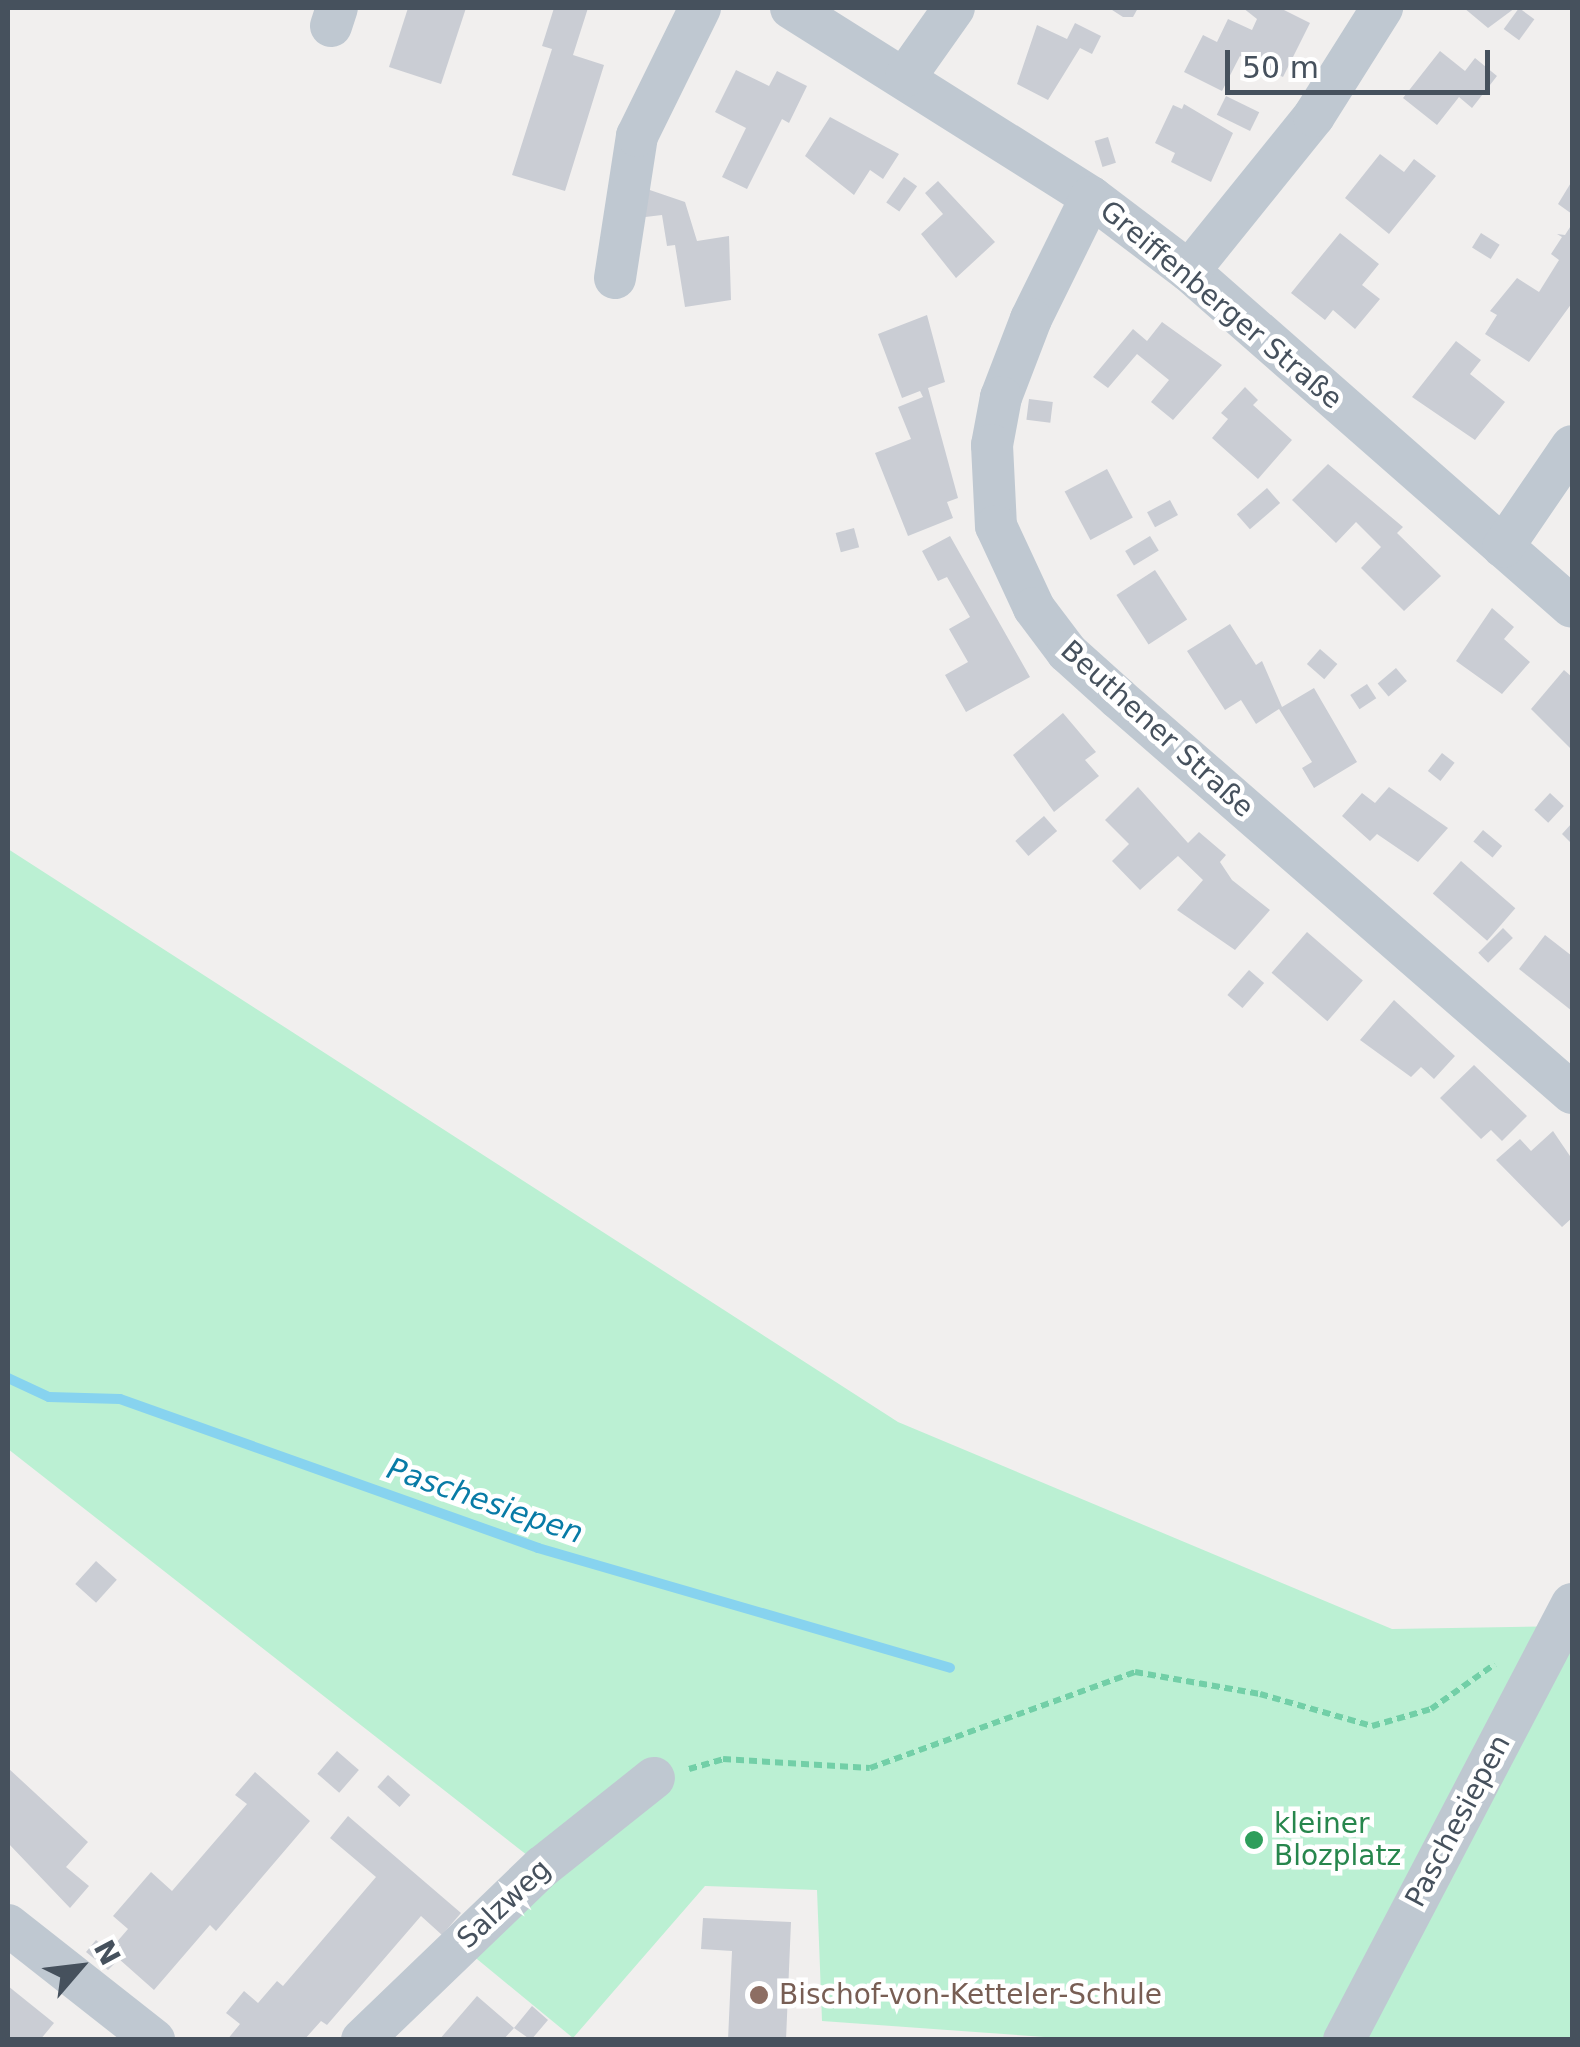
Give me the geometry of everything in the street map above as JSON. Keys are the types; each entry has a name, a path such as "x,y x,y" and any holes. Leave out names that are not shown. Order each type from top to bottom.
{"street":[{"path":"615,278 637,136 700,8"},
{"name":"Greiffenberger Straße","path":"791,8 906,76 1090,198 1189,271 1572,608"},
{"path":"906,76 954,8"},
{"path":"1189,271 1314,116 1382,8"},
{"name":"Beuthener Straße","path":"1090,198 1031,319 1001,397 992,445 996,526 1034,608 1067,652 1118,698 1572,1093"},
{"path":"1503,546 1572,446"},
{"name":"Paschesiepen","path":"1344,2040 1572,1604"},
{"name":"Salzweg","path":"362,2040 542,1867 654,1778"},
{"path":"8,1925 154,2040"}],"path":[{"path":"654,1778 724,1759 870,1768 1135,1672 1260,1694 1372,1726 1431,1709 1502,1659"}],"green space":[{"path":"8,849 898,1422 1392,1629 1572,1626 1572,2039 1087,2040 822,2021 817,1890 705,1886 573,2038 460,1945 541,1866 8,1449"}],"building":[{"path":"408,8 466,8 441,84 389,67"},
{"path":"554,8 588,8 573,55 604,65 565,191 512,175 552,49 542,46"},
{"path":"1109,8 1138,8 1133,17 1123,17"},
{"path":"1243,8 1280,8 1310,23 1283,77 1240,56 1222,91 1184,72 1203,35 1217,42 1228,19 1252,30 1257,19"},
{"path":"1464,8 1515,8 1488,28"},
{"path":"1519,8 1534,19 1519,40 1504,29"},
{"path":"1075,23 1101,36 1092,54 1080,48 1048,100 1017,84 1037,25 1067,39"},
{"path":"1440,51 1465,71 1475,58 1497,76 1472,108 1459,97 1437,125 1403,98"},
{"path":"736,70 769,86 777,71 807,86 789,123 782,119 747,189 722,177 746,128 715,112"},
{"path":"1226,96 1259,112 1250,131 1217,115"},
{"path":"1184,104 1233,133 1211,182 1171,162 1175,153 1155,143 1173,105 1182,109"},
{"path":"830,117 899,154 883,179 870,170 854,195 805,156"},
{"path":"1108,137 1116,163 1103,167 1095,141"},
{"path":"1380,154 1404,172 1414,159 1436,176 1389,234 1345,198"},
{"path":"904,177 917,186 899,212 886,202"},
{"path":"938,181 995,242 956,278 921,234 943,214 925,193"},
{"path":"1572,181 1572,214 1558,204"},
{"path":"641,187 685,202 697,241 729,236 731,300 685,307 675,245 667,246 662,215 637,218"},
{"path":"1572,224 1572,303 1529,362 1485,334 1497,315 1490,311 1517,278 1539,292 1559,260 1551,254 1562,237 1557,234 1565,235"},
{"path":"1340,233 1379,264 1362,285 1380,299 1355,329 1333,310 1325,320 1291,293"},
{"path":"1481,233 1500,245 1491,259 1472,247"},
{"path":"927,315 945,382 928,388 958,498 947,502 953,518 908,536 875,453 911,439 898,407 923,397 920,391 902,398 878,334"},
{"path":"1162,322 1222,365 1173,420 1151,402 1169,380 1137,354 1108,388 1093,377 1133,329 1147,341"},
{"path":"1456,341 1481,360 1470,374 1505,402 1475,440 1412,397"},
{"path":"1245,387 1258,400 1253,405 1292,440 1258,479 1212,438 1228,419 1221,413"},
{"path":"1029,399 1053,402 1050,423 1026,420"},
{"path":"1328,464 1403,527 1397,533 1441,576 1404,611 1361,568 1381,547 1356,522 1336,543 1292,500"},
{"path":"1107,469 1133,518 1090,540 1065,492"},
{"path":"1267,488 1280,503 1250,529 1237,514"},
{"path":"1170,500 1178,515 1155,527 1147,512"},
{"path":"854,528 859,547 841,552 836,533"},
{"path":"950,536 1030,677 966,712 945,675 968,662 949,629 970,617 947,577 938,581 922,551"},
{"path":"1150,536 1159,551 1134,566 1125,551"},
{"path":"1155,570 1187,619 1149,645 1116,595"},
{"path":"1492,608 1514,627 1504,639 1530,662 1502,694 1456,661"},
{"path":"1230,624 1256,665 1262,661 1282,707 1314,688 1357,762 1314,788 1302,768 1312,762 1279,709 1256,724 1241,700 1225,710 1187,651"},
{"path":"1320,649 1337,664 1324,679 1307,664"},
{"path":"1396,668 1407,681 1389,696 1378,683"},
{"path":"1564,670 1572,677 1572,750 1531,709"},
{"path":"1367,684 1376,698 1359,709 1350,695"},
{"path":"1063,713 1096,752 1085,760 1099,776 1054,812 1013,755"},
{"path":"1442,753 1455,763 1440,781 1428,771"},
{"path":"1138,787 1188,843 1199,832 1226,855 1220,862 1232,880 1270,910 1235,950 1177,910 1203,880 1178,856 1140,890 1112,861 1129,844 1105,820"},
{"path":"1389,787 1448,828 1418,862 1377,834 1370,841 1342,816 1362,793 1375,803"},
{"path":"1550,793 1564,806 1548,823 1534,810"},
{"path":"1044,816 1057,831 1028,856 1015,841"},
{"path":"1572,823 1572,844 1562,834"},
{"path":"1483,830 1502,846 1493,858 1473,841"},
{"path":"1461,861 1515,908 1487,941 1433,893"},
{"path":"1503,928 1513,938 1488,963 1478,953"},
{"path":"1307,932 1363,981 1327,1021 1272,973"},
{"path":"1545,935 1572,956 1572,1011 1519,969"},
{"path":"1249,970 1264,983 1242,1008 1227,995"},
{"path":"1394,1000 1455,1056 1434,1079 1421,1067 1411,1077 1360,1040"},
{"path":"1474,1065 1527,1116 1502,1141 1491,1130 1481,1139 1440,1098"},
{"path":"1553,1131 1572,1159 1572,1218 1562,1227 1496,1160 1520,1139 1531,1151"},
{"path":"96,1561 117,1580 96,1603 75,1584"},
{"path":"337,1751 359,1770 339,1793 317,1774"},
{"path":"8,1768 88,1842 66,1867 89,1886 70,1908 8,1843"},
{"path":"255,1772 310,1821 216,1931 210,1925 154,1990 119,1959 108,1970 86,1952 96,1940 109,1951 128,1929 113,1916 151,1872 172,1891 247,1804 235,1795"},
{"path":"388,1775 410,1795 400,1807 377,1787"},
{"path":"348,1816 461,1913 442,1935 421,1916 327,2025 321,2021 304,2040 227,2040 240,2024 226,2013 244,1991 258,2003 277,1981 283,1986 376,1877 330,1838"},
{"name":"Bischof-von-Ketteler-Schule","path":"703,1918 791,1922 786,2040 728,2040 732,1951 701,1949"},
{"path":"8,1986 54,2023 40,2040 8,2040"},
{"path":"477,1996 514,2028 503,2040 439,2040"},
{"path":"532,2006 548,2020 531,2040 514,2028"}],"waterway":[{"name":"Paschesiepen","path":"8,1378 49,1397 120,1399 538,1548 950,1668"}],"place":[{"name":"kleiner Blozplatz","path":"1254,1840"},
{"name":"Bischof-von-Ketteler-Schule","path":"759,1995"}]}
